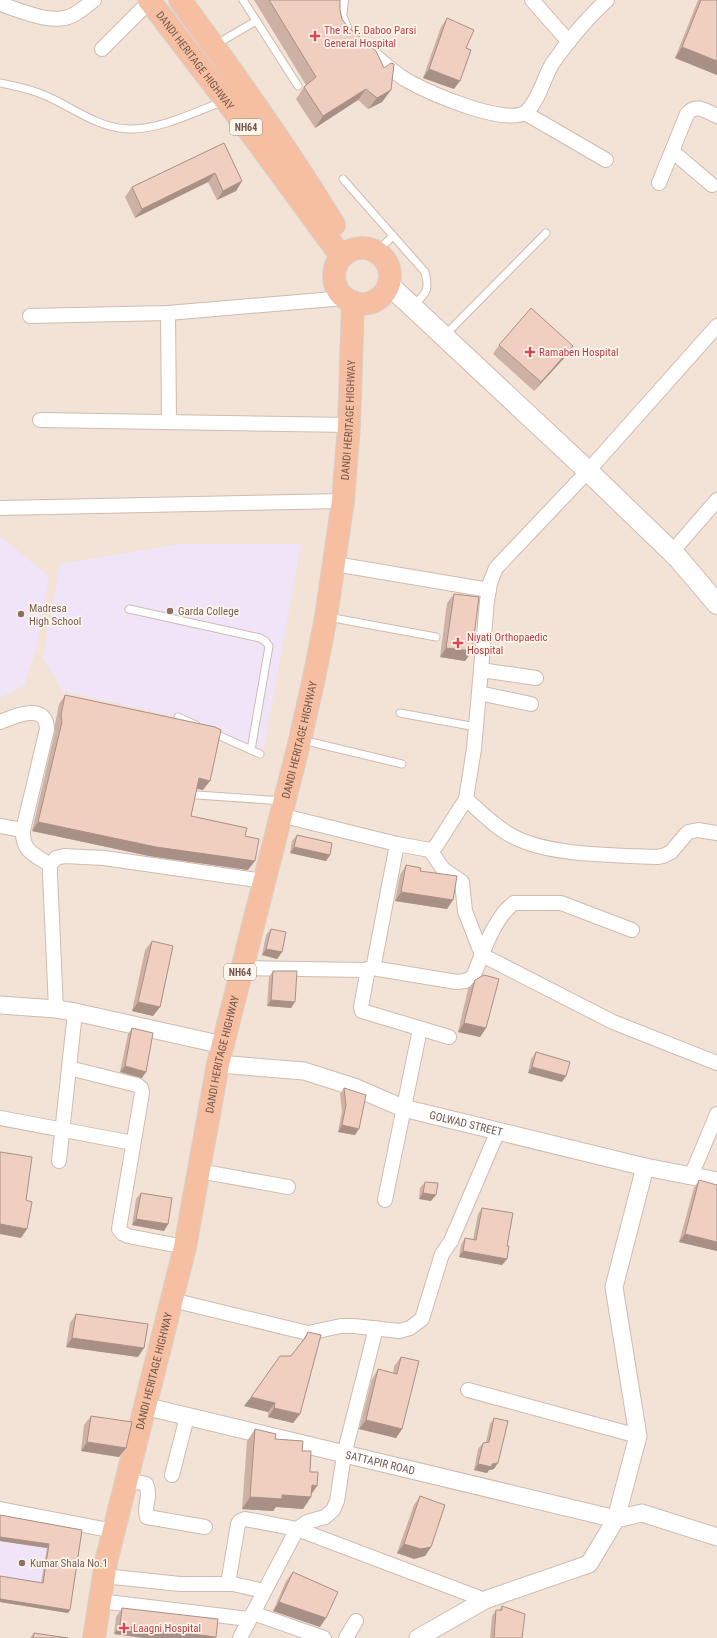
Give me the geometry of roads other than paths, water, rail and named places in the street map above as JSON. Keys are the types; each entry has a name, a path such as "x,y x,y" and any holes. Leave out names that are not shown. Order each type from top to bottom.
{"highway":[{"name":"DANDI HERITAGE HIGHWAY","path":"150,0 235,94 345,253"},
{"name":"DANDI HERITAGE HIGHWAY","path":"180,0 214,46 235,94"},
{"path":"358,248 367,248 376,252 383,258 388,266 390,275 388,284 379,298 362,304 349,300 339,291 334,283 334,273 336,264 345,253 358,248"},
{"name":"DANDI HERITAGE HIGHWAY","path":"94,1638 99,1601 114,1531 144,1406 185,1247 220,1054 282,808 289,768 300,740 326,617 335,564 343,501 349,425 349,300"}],"main road":[{"path":"388,284 588,471 672,552 717,604"}],"street":[{"path":"0,5 24,6 48,19 64,19 74,15 94,0"},
{"path":"102,49 150,0"},
{"path":"341,0 339,16 343,28 388,67 408,81 441,98 484,112 512,116 524,113 531,106 552,65 594,7 607,0"},
{"path":"532,0 569,42"},
{"path":"659,183 687,114 691,110 699,108 717,116"},
{"path":"524,113 606,160"},
{"path":"672,151 712,185"},
{"path":"30,316 168,313 349,300"},
{"path":"168,313 169,422"},
{"path":"282,808 397,844 430,850 436,846 466,799 476,727 489,590 496,568 588,471 717,326"},
{"path":"40,420 349,425"},
{"path":"672,552 717,500"},
{"path":"0,508 343,501"},
{"path":"335,564 489,590"},
{"path":"481,670 536,678"},
{"path":"479,693 531,704"},
{"path":"0,722 27,713 37,713 44,717 47,721 47,728 23,830 23,841 26,849 50,865"},
{"path":"466,799 491,821 514,837 534,845 574,852 657,857 671,852 688,832 698,830 717,833"},
{"path":"0,826 23,830"},
{"path":"397,844 374,964 370,969 361,1008 362,1011 449,1037"},
{"path":"430,850 443,869 462,882 465,911 482,955 613,1022 717,1063"},
{"path":"56,1009 50,865 56,858 64,856 104,858 264,881"},
{"path":"241,968 370,969 457,982 465,981 473,977 501,916 508,907 514,903 561,903 632,930"},
{"name":"GOLWAD STREET","path":"0,1005 56,1009 75,1012 220,1054 304,1072 354,1087 403,1108 645,1167 717,1181"},
{"path":"59,1161 75,1012"},
{"path":"385,1200 420,1029"},
{"path":"70,1068 137,1085 141,1088 142,1093 119,1229 122,1233 128,1236 185,1247"},
{"path":"691,1176 717,1114"},
{"path":"0,1118 62,1131 133,1143"},
{"path":"172,1300 308,1333 341,1326 399,1331 410,1328 422,1319 442,1254 451,1240 498,1131"},
{"path":"418,1638 485,1600 589,1564 616,1519 638,1436 614,1287 645,1167"},
{"path":"200,1171 288,1187"},
{"path":"240,1638 297,1529 307,1522 325,1517 333,1510 337,1501 344,1455 376,1328"},
{"path":"468,1390 638,1436"},
{"name":"SATTAPIR ROAD","path":"144,1406 616,1519"},
{"path":"172,1475 187,1417"},
{"path":"126,1480 146,1484 149,1491 145,1513 147,1517 205,1527"},
{"path":"0,1509 114,1531"},
{"path":"616,1519 642,1513 717,1537"},
{"path":"228,1584 238,1524 240,1521 245,1519 297,1529 485,1600"},
{"path":"104,1576 180,1584 228,1584 264,1591"},
{"path":"99,1601 251,1616 324,1638"},
{"path":"346,1638 356,1621"}],"lane":[{"path":"243,0 298,86"},
{"path":"214,46 256,20"},
{"path":"0,83 43,94 112,127 129,129 176,120 235,94"},
{"path":"343,180 425,272 428,282 427,292 412,308"},
{"path":"443,337 546,233"},
{"path":"376,252 393,236"},
{"path":"129,609 260,638 265,641 268,646 252,750"},
{"path":"326,617 436,637"},
{"path":"400,713 476,727"},
{"path":"178,717 260,754"},
{"path":"300,740 402,764"},
{"path":"198,795 282,808"}],"place":[{"name":"The R. F. Daboo Parsi General Hospital","path":"315,36"},
{"name":"Ramaben Hospital","path":"530,352"},
{"name":"Garda College","path":"170,611"},
{"name":"Madresa High School","path":"21,614"},
{"name":"Niyati Orthopaedic Hospital","path":"458,643"},
{"name":"Kumar Shala No.1","path":"22,1563"},
{"name":"Laagni Hospital","path":"124,1628"}]}
